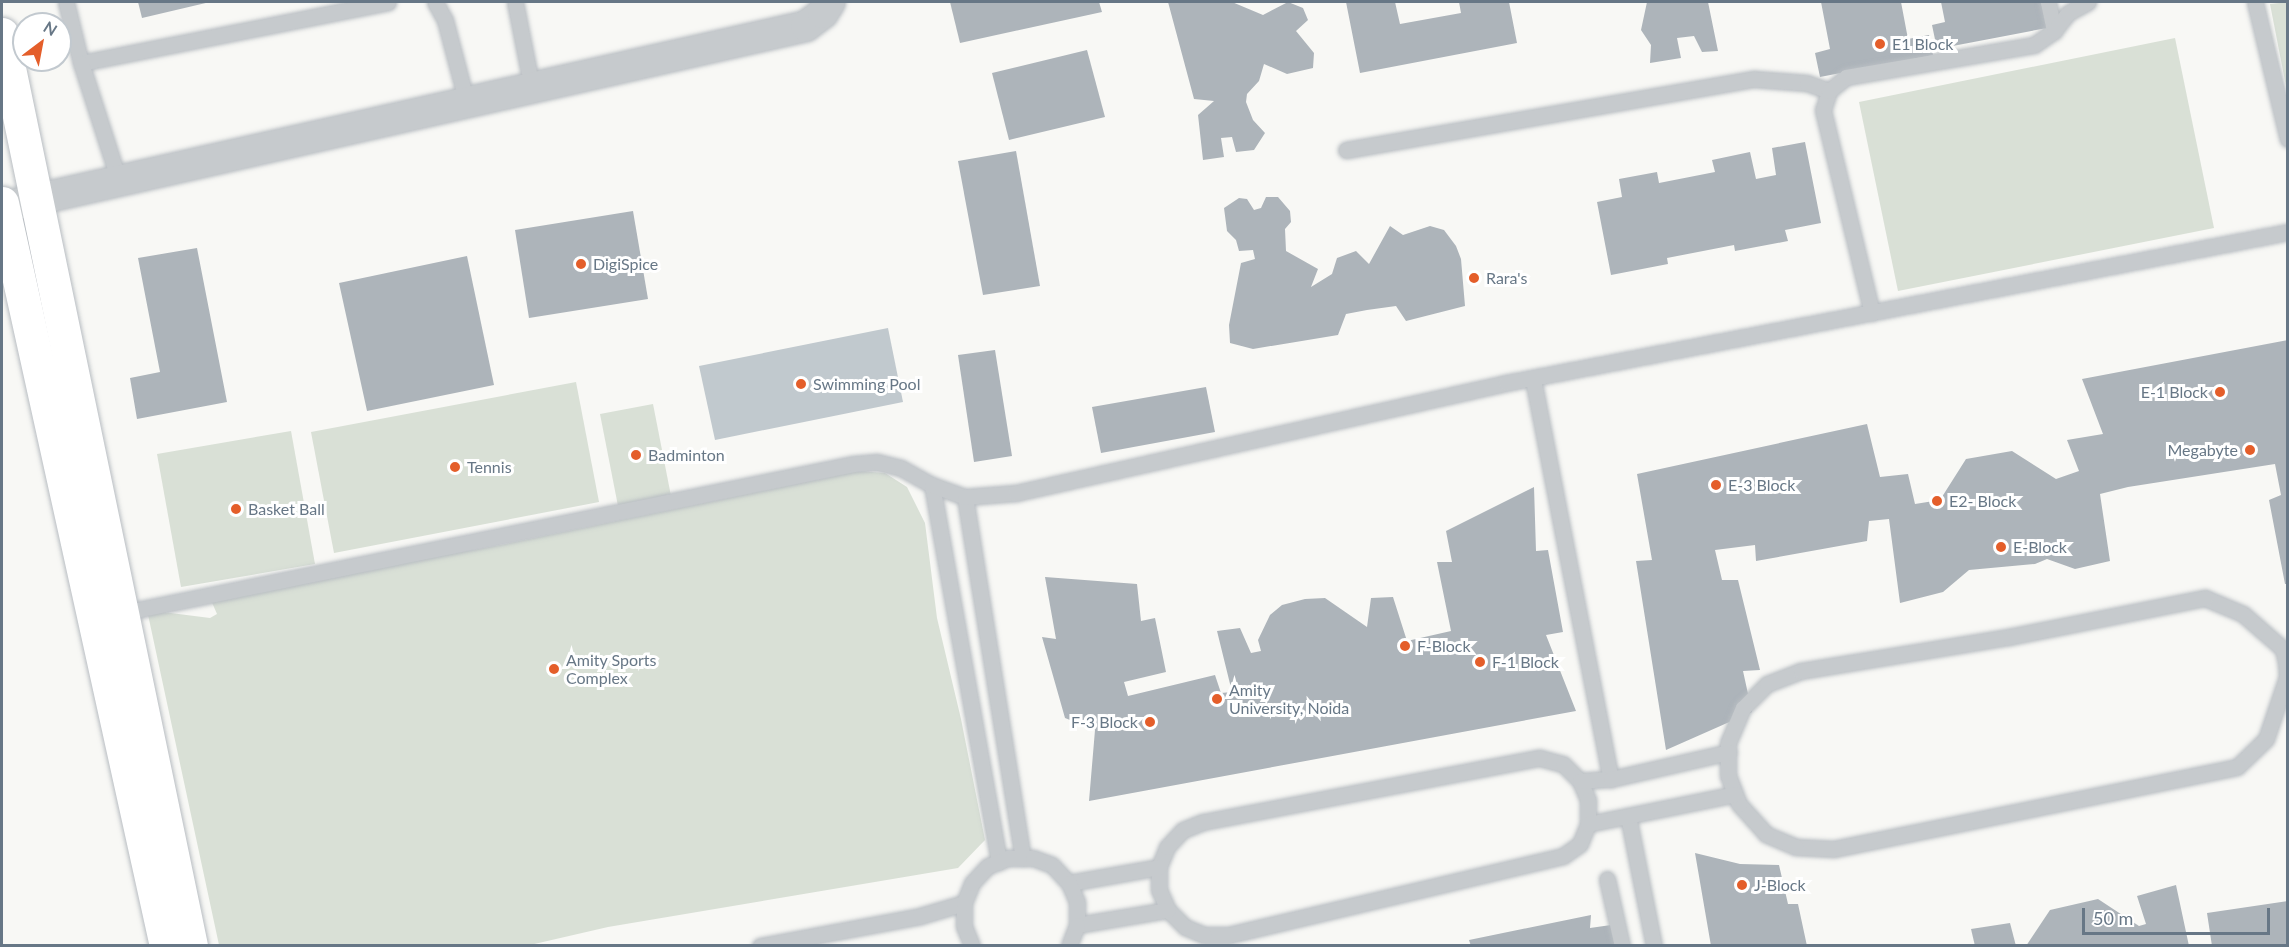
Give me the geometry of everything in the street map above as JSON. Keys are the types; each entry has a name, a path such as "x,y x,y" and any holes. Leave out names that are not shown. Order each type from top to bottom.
{"street":[{"path":"166,945 2,205 36,200 806,26 822,14 830,2"},
{"path":"2,33 191,945"}],"lane":[{"path":"66,2 81,63 119,181"},
{"path":"81,63 388,2"},
{"path":"435,2 445,20 467,103"},
{"path":"515,2 532,88"},
{"path":"2048,2 2054,31"},
{"path":"1872,312 1823,110 1829,91 1846,77 2034,45 2054,31 2068,13 2088,2"},
{"path":"2255,2 2288,139"},
{"path":"1346,150 1754,79 1807,83 1829,91"},
{"path":"122,613 854,464 877,462 901,468 932,485 965,497 1016,493 1533,379 2288,232"},
{"path":"1533,379 1611,779"},
{"path":"932,485 999,862"},
{"path":"965,497 1023,858"},
{"path":"2205,598 2243,614 2285,648 2287,677 2266,740 2237,767 1834,849 1796,847 1766,834 1739,804 1728,776 1728,743 1743,708 1767,684 1801,671 2008,638 2205,598"},
{"path":"1580,781 1611,779 1729,752"},
{"path":"1540,758 1563,764 1580,781 1588,800 1588,824 1580,844 1563,856 1228,935 1204,935 1185,927 1168,910 1159,890 1159,867 1167,847 1184,830 1203,822 1540,758"},
{"path":"1588,824 1735,794"},
{"path":"1628,816 1654,945"},
{"path":"972,945 964,926 964,903 972,883 988,866 1008,858 1033,858 1052,866 1069,883 1077,902 1077,925 1069,945"},
{"path":"1069,883 1159,867"},
{"path":"1607,879 1622,945"},
{"path":"760,945 920,916 964,903"},
{"path":"1077,925 1168,910"}],"shaded area":[{"path":"2288,2 2288,86 2286,86 2270,4"},
{"path":"2175,38 2214,228 1898,291 1859,102"},
{"name":"Swimming Pool","path":"888,328 903,402 715,440 699,366"},
{"name":"Tennis","path":"576,382 599,502 334,553 311,432"},
{"name":"Badminton","path":"653,404 671,496 618,506 600,414"},
{"name":"Basket Ball","path":"291,431 315,564 181,587 157,454"},
{"name":"Amity Sports Complex","path":"859,471 885,473 907,487 925,523 937,618 961,719 985,840 958,868 608,927 530,945 219,945 147,610 210,618 217,614 210,598 500,545"}],"building":[{"path":"138,2 210,2 142,18"},
{"path":"950,2 1099,2 1102,12 960,43"},
{"path":"1168,2 1232,2 1263,15 1288,2 1303,8 1308,20 1296,31 1314,53 1313,68 1287,74 1264,64 1259,81 1247,94 1246,102 1253,120 1265,133 1254,150 1236,152 1232,137 1221,138 1224,157 1203,160 1198,115 1214,101 1194,99"},
{"path":"1346,2 1395,2 1400,24 1461,13 1459,2 1509,2 1517,43 1360,73"},
{"path":"1647,2 1708,2 1718,51 1702,52 1694,36 1677,38 1681,58 1650,63 1651,45 1641,30"},
{"name":"E1 Block","path":"1821,2 1901,2 1908,39 1929,35 1933,55 1820,77 1815,53 1830,49"},
{"name":"E1 Block","path":"1941,2 2041,2 2047,28 1937,49 1932,25 1945,22"},
{"path":"1087,50 1105,117 1009,140 992,73"},
{"path":"1805,142 1821,223 1785,230 1788,241 1735,251 1734,245 1667,258 1668,264 1611,275 1597,202 1622,197 1619,179 1657,172 1659,183 1715,172 1712,160 1750,152 1756,179 1776,175 1772,148"},
{"path":"1016,151 1040,286 983,295 958,161"},
{"path":"1266,197 1278,197 1290,211 1291,222 1285,229 1286,251 1318,269 1311,287 1332,274 1337,258 1356,251 1369,264 1390,226 1403,235 1430,226 1444,230 1456,246 1461,259 1465,306 1406,321 1396,306 1367,310 1346,314 1338,335 1253,349 1230,343 1229,325 1241,263 1255,259 1253,250 1239,251 1236,240 1227,231 1224,208 1239,198 1247,199 1254,210 1261,208"},
{"name":"DigiSpice","path":"633,211 648,299 529,318 515,230"},
{"path":"197,248 227,402 137,419 130,378 160,372 138,258"},
{"path":"467,256 494,385 367,411 339,283"},
{"name":"E-Block","path":"2288,340 2288,584 2285,584 2269,500 2281,495 2275,464 2128,487 2100,494 2110,561 2075,569 2047,559 2035,564 1969,570 1943,592 1900,603 1889,519 1869,521 1867,541 1756,561 1755,545 1715,550 1722,580 1738,580 1760,670 1743,671 1752,712 1666,750 1636,561 1652,560 1637,474 1867,424 1880,477 1908,474 1915,504 1940,500 1966,459 2012,451 2056,479 2079,471 2067,440 2103,434 2082,379"},
{"path":"995,350 1012,456 974,462 958,355"},
{"path":"1206,387 1215,432 1101,453 1092,407"},
{"name":"F-Block","path":"1534,487 1536,551 1548,550 1563,632 1546,635 1576,711 1089,801 1095,730 1065,718 1042,637 1056,639 1045,577 1137,584 1141,621 1155,618 1166,672 1124,682 1128,696 1215,675 1221,693 1232,692 1217,631 1240,628 1251,653 1261,651 1258,640 1270,615 1282,605 1305,599 1325,598 1367,627 1371,598 1393,597 1407,641 1451,631 1437,562 1452,562 1446,531"},
{"name":"J-Block","path":"1695,853 1740,864 1779,865 1788,904 1798,904 1807,946 1711,946"},
{"path":"2176,885 2189,946 2026,946 2050,910 2098,899 2139,926 2146,924 2137,896"},
{"path":"2288,901 2288,946 2212,946 2207,913"},
{"path":"1591,915 1590,928 1625,923 1624,946 1471,946 1469,940"},
{"path":"2010,923 2016,946 1975,946 1971,929"}],"place":[{"name":"E1 Block","path":"1880,44"},
{"name":"DigiSpice","path":"581,264"},
{"name":"Rara's","path":"1474,278"},
{"name":"Swimming Pool","path":"801,384"},
{"name":"E-1 Block","path":"2220,392"},
{"name":"Megabyte","path":"2250,450"},
{"name":"Badminton","path":"636,455"},
{"name":"Tennis","path":"455,467"},
{"name":"E-3 Block","path":"1716,485"},
{"name":"E2- Block","path":"1937,501"},
{"name":"Basket Ball","path":"236,509"},
{"name":"E-Block","path":"2001,547"},
{"name":"F-Block","path":"1405,646"},
{"name":"F-1 Block","path":"1480,662"},
{"name":"Amity Sports Complex","path":"554,669"},
{"name":"Amity University, Noida","path":"1217,699"},
{"name":"F-3 Block","path":"1150,722"},
{"name":"J-Block","path":"1742,885"}]}
